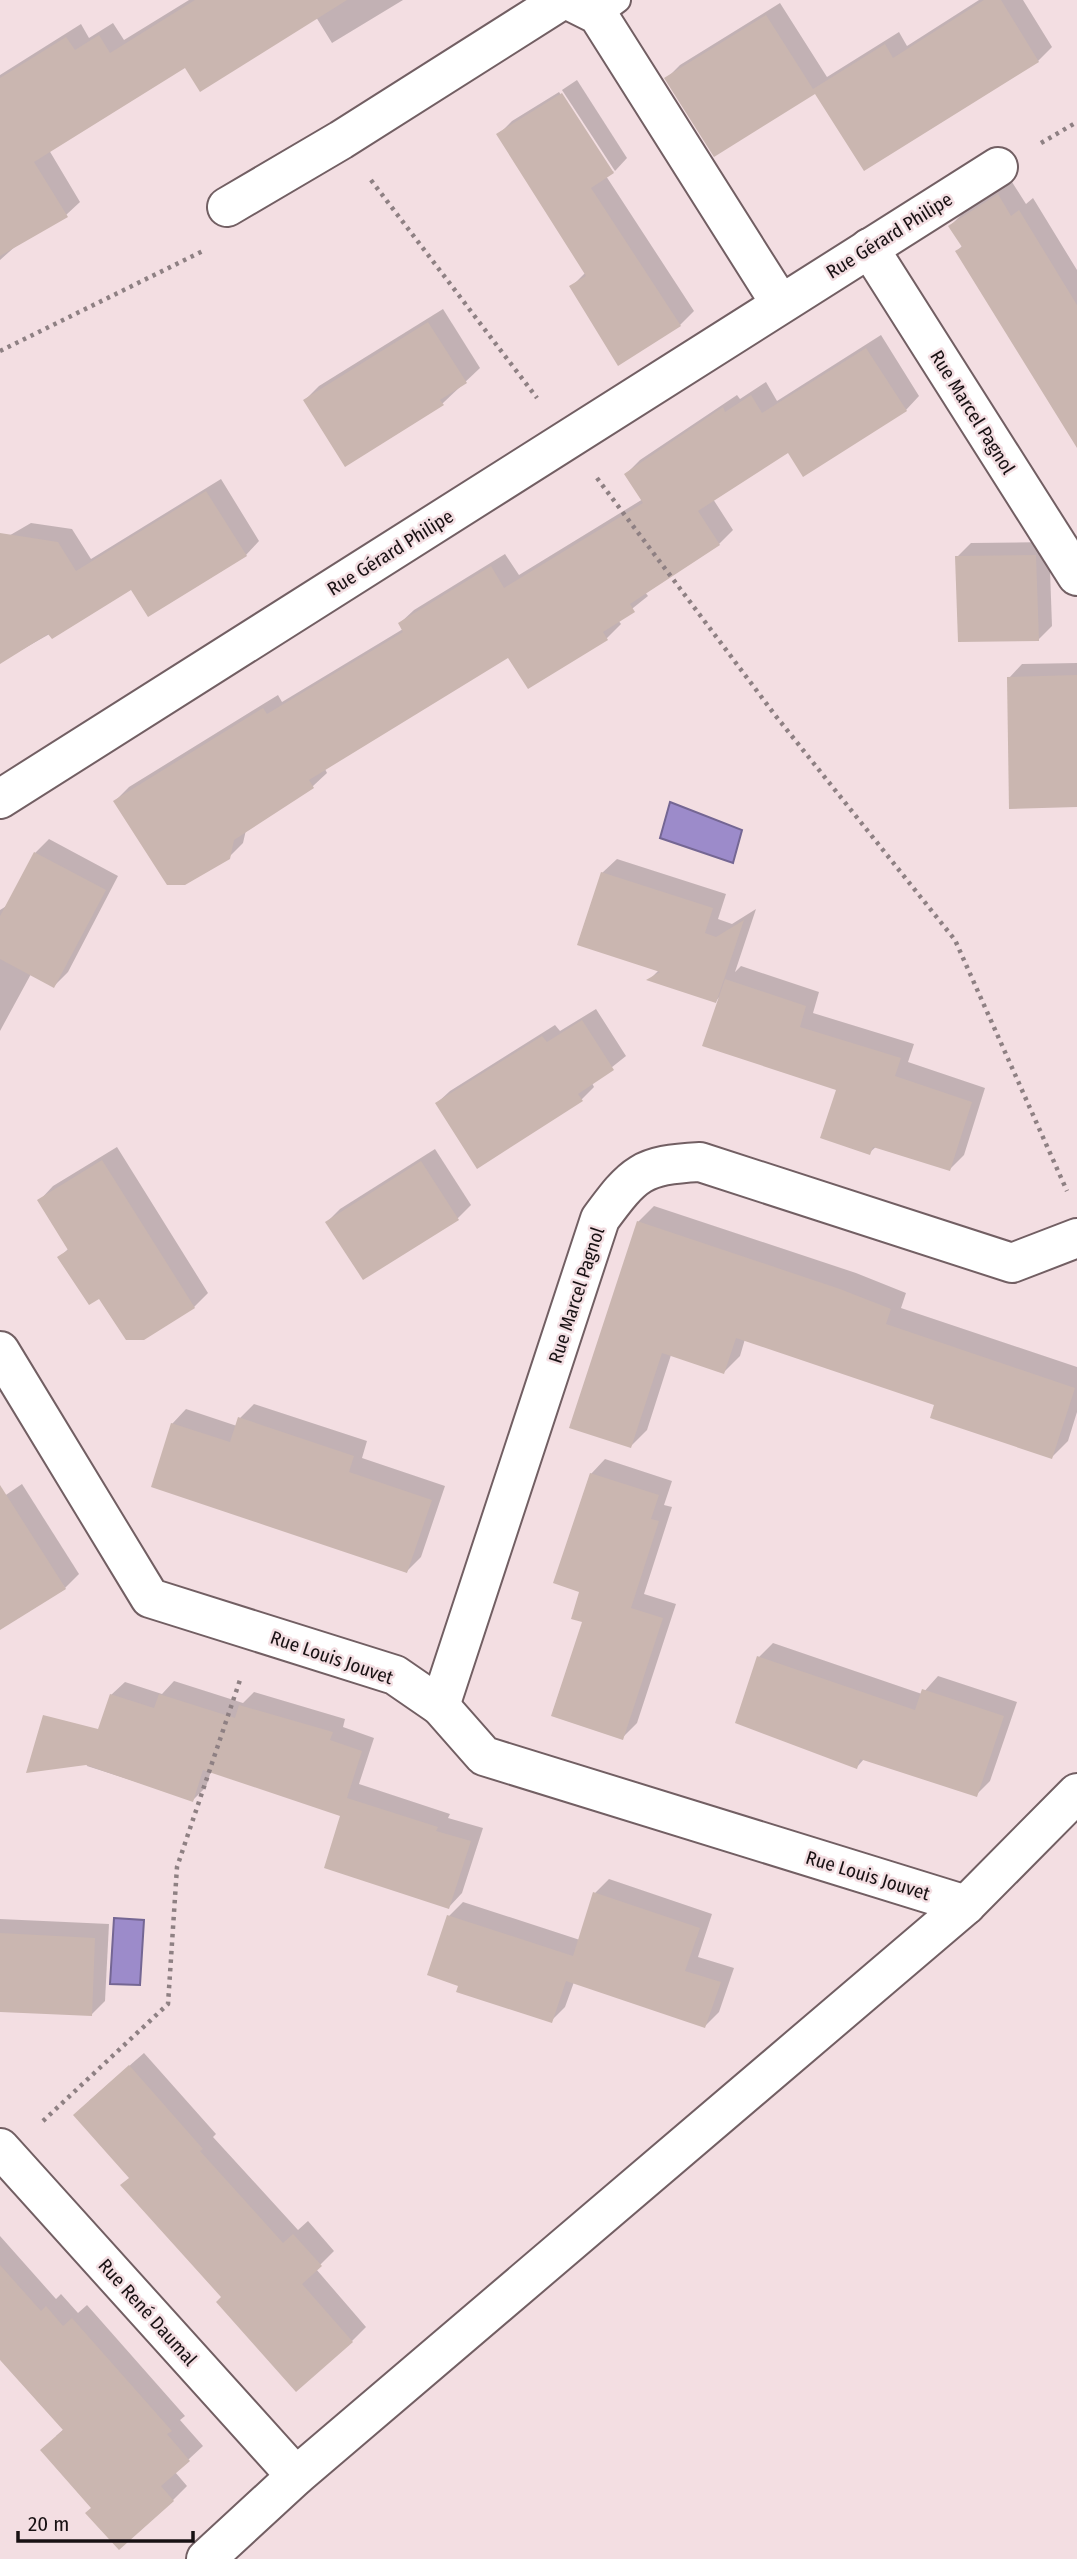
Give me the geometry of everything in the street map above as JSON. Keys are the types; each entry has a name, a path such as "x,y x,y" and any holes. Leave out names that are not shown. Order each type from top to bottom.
{"street":[{"path":"227,207 341,140 562,0"},
{"path":"595,5 780,303"},
{"name":"Rue Gérard Philipe","path":"0,799 998,167"},
{"name":"Rue Marcel Pagnol","path":"869,248 1077,576"},
{"name":"Rue Marcel Pagnol","path":"440,1706 600,1219 629,1180 661,1164 700,1162 1012,1263 1074,1220"},
{"name":"Rue Louis Jouvet","path":"0,1351 150,1598 395,1675 440,1706 484,1756 966,1905"},
{"path":"206,2559 296,2476 966,1905 1077,1793"},
{"name":"Rue René Daumal","path":"3,2152 296,2476"}],"path":[{"path":"341,140 775,715 955,940 1074,1220"},
{"path":"0,351 202,253 227,207"},
{"path":"3,2152 168,2004 177,1867 257,1631"}],"shaded area":[{"path":"670,802 742,830 733,863 660,838"},
{"path":"114,1918 144,1920 140,1985 110,1984"}],"building":[{"path":"195,0 347,0 200,92 185,68 34,162 68,217 0,256 0,78 66,37 75,50 99,35 110,53"},
{"path":"984,0 1001,0 1039,62 864,171 815,94 714,157 664,78 766,15 813,89 885,44 893,58"},
{"path":"562,93 614,173 591,188 681,326 618,366 569,286 586,276 496,134"},
{"path":"998,194 1011,216 1019,210 1077,305 1077,448 955,251 962,247 948,226"},
{"path":"428,322 467,383 440,400 444,405 345,467 303,400"},
{"path":"866,348 907,411 803,477 788,453 698,511 720,545 630,604 635,612 603,632 608,640 528,689 508,658 309,780 314,788 234,840 230,859 185,885 167,885 113,801 263,708 267,714 403,632 398,623 491,566 504,588 643,503 624,474 723,407 725,412 751,395 762,413"},
{"path":"206,491 247,556 148,617 131,590 52,639 48,634 0,664 0,533 58,542 76,571"},
{"path":"1036,555 1039,641 958,642 955,556"},
{"path":"1077,675 1077,807 1009,809 1007,677"},
{"path":"34,852 106,890 54,988 0,959 0,916"},
{"path":"601,872 713,908 705,933 716,937 744,920 716,1003 646,980 660,972 577,945"},
{"path":"725,979 806,1006 800,1027 901,1058 895,1076 972,1102 950,1171 873,1147 870,1155 820,1138 836,1090 702,1046"},
{"path":"582,1020 614,1070 578,1094 583,1101 477,1169 435,1103 542,1036 547,1042"},
{"path":"102,1160 195,1308 144,1340 126,1340 99,1299 89,1305 57,1257 68,1250 37,1200"},
{"path":"421,1161 459,1220 363,1280 325,1222"},
{"path":"637,1221 840,1289 891,1309 886,1324 1075,1388 1052,1459 930,1418 934,1405 736,1338 724,1374 662,1353 631,1448 569,1428"},
{"path":"238,1417 354,1456 349,1472 432,1500 407,1573 151,1487 171,1423 230,1442"},
{"path":"590,1473 659,1495 651,1519 659,1521 631,1608 663,1618 623,1740 551,1716 582,1622 571,1619 579,1592 553,1583"},
{"path":"0,1485 66,1589 0,1630"},
{"path":"757,1656 915,1710 922,1689 1004,1716 977,1797 860,1759 857,1769 735,1723"},
{"path":"110,1694 154,1708 159,1694 235,1718 239,1705 333,1732 330,1740 362,1751 347,1798 438,1827 436,1831 471,1841 449,1909 324,1868 340,1816 203,1770 193,1802 86,1765 26,1773 43,1715 98,1729"},
{"path":"593,1892 700,1928 685,1971 721,1982 705,2028 566,1981 552,2023 456,1992 458,1986 427,1975 447,1915 573,1956"},
{"path":"0,1933 95,1938 92,2016 0,2012"},
{"path":"129,2065 203,2149 200,2151 283,2243 293,2234 322,2266 302,2284 353,2342 296,2392 216,2302 221,2297 120,2185 129,2178 73,2115"},
{"path":"0,2265 41,2311 46,2306 63,2326 72,2318 172,2431 167,2434 190,2461 161,2486 174,2501 119,2550 85,2513 91,2508 40,2450 63,2430 0,2360"}]}
